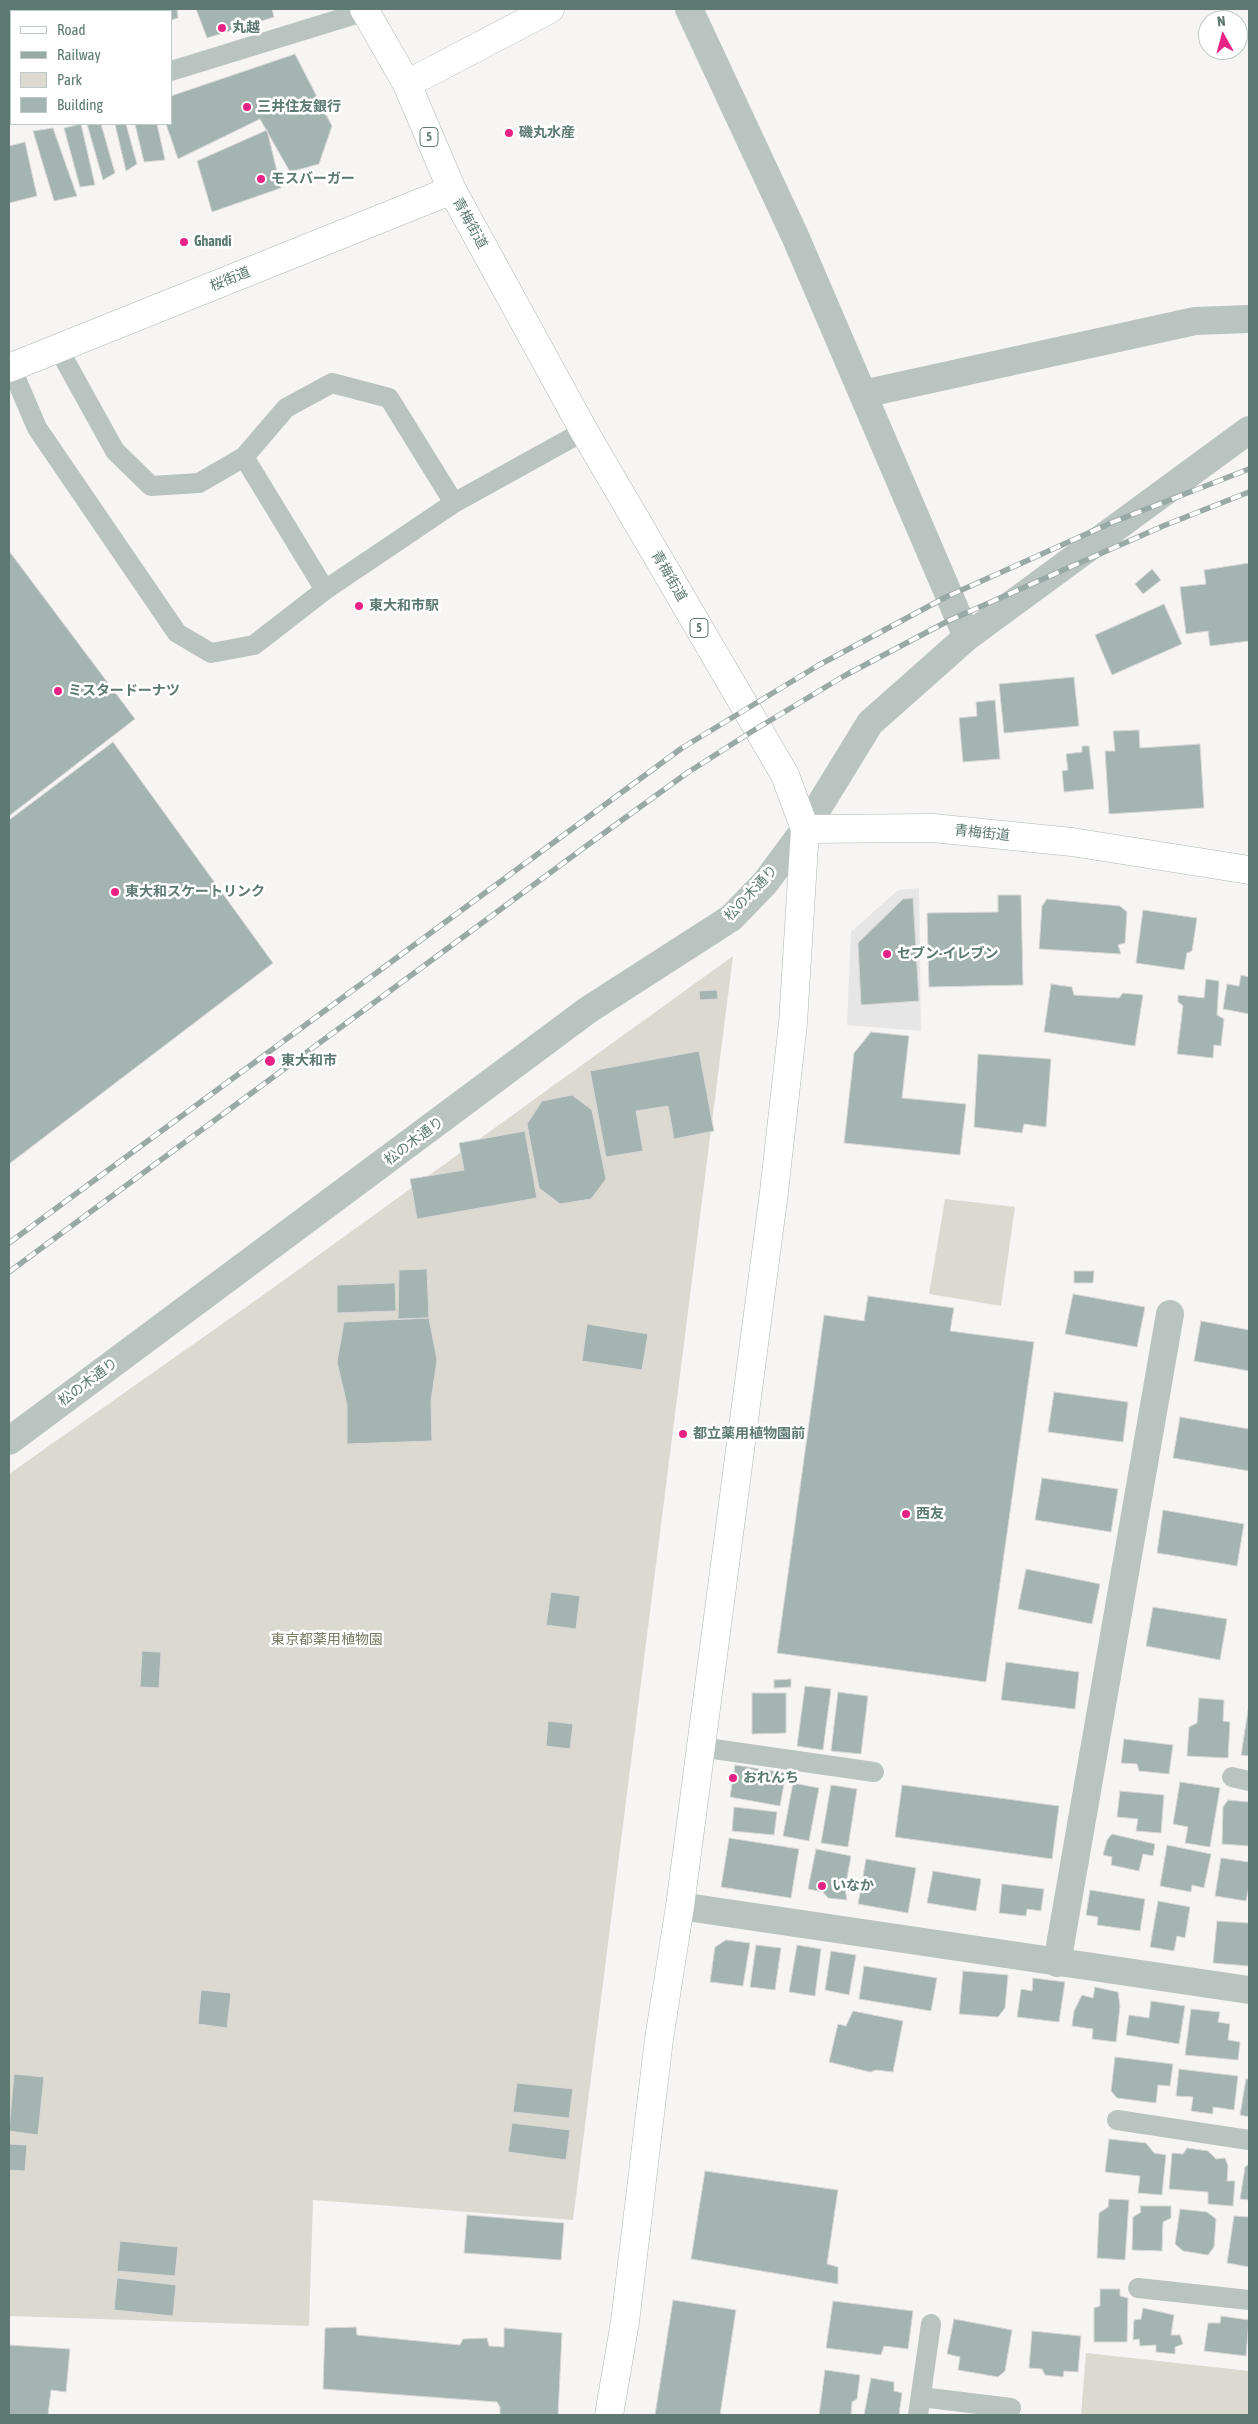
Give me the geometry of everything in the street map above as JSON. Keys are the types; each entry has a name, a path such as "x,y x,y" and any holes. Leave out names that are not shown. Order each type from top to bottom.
{"main road":[{"path":"407,84 550,9"},
{"name":"青梅街道","path":"365,10 407,84 452,190 584,431 785,775 805,829 933,828 1072,842 1249,870"},
{"name":"桜街道","path":"10,367 452,190"},
{"path":"609,2415 625,2322 659,2039 680,1906 774,1192 793,1023 805,829"}],"street":[{"path":"689,9 795,236 967,637"},
{"path":"862,394 1195,321 1249,319"},
{"name":"松の木通り","path":"9,1441 588,1010 731,918 765,883 805,829 870,723 967,637 1249,430"},
{"path":"1057,1963 1170,1314"},
{"path":"680,1906 1249,1990"}],"lane":[{"path":"172,71 365,10"},
{"path":"58,348 115,451 151,486 198,483 244,457 286,408 332,383 389,398 454,503"},
{"path":"10,367 37,428 177,632 211,653 254,645 324,590 454,503 584,431"},
{"path":"244,457 324,590"},
{"path":"700,1747 874,1772"},
{"path":"1116,2120 1249,2140"},
{"path":"1138,2288 1249,2300"},
{"path":"931,2324 919,2406 1011,2408"}],"shaded area":[{"path":"919,888 921,1031 847,1025 851,932 898,890"}],"green space":[{"name":"東京都薬用植物園","path":"733,956 573,2220 313,2200 309,2326 9,2316 9,1474 266,1293"},
{"path":"945,1199 1015,1207 1001,1306 929,1294"},
{"path":"1086,2353 1249,2371 1249,2415 1081,2415"}],"building":[{"path":"81,9 104,10 82,10"},
{"path":"177,9 178,18 172,20 172,10 118,10"},
{"name":"丸越","path":"196,9 272,9 274,17 207,38"},
{"name":"三井住友銀行","path":"295,54 332,126 319,164 290,172 260,119 178,159 166,125 172,125 172,96"},
{"path":"81,125 95,185 80,187 64,128"},
{"path":"87,125 101,125 115,173 103,180"},
{"path":"115,125 126,125 137,164 126,171"},
{"path":"135,125 157,125 165,160 144,162"},
{"path":"53,128 77,196 54,201 33,131"},
{"path":"267,130 281,188 212,212 197,161"},
{"path":"25,142 37,196 9,203 9,146"},
{"path":"9,551 135,719 9,816"},
{"path":"1249,563 1249,641 1210,646 1208,631 1186,634 1180,587 1206,584 1204,570"},
{"path":"1152,569 1161,580 1143,594 1135,584"},
{"path":"1164,604 1182,644 1112,675 1095,635"},
{"path":"1074,677 1079,726 1004,733 999,684"},
{"path":"995,700 1000,759 963,762 959,718 977,716 976,702"},
{"path":"1139,730 1140,748 1200,744 1204,808 1109,814 1105,751 1115,751 1113,731"},
{"name":"東大和スケートリンク","path":"113,742 273,963 9,1164 9,820"},
{"path":"1082,746 1089,746 1094,789 1064,792 1062,771 1068,770 1066,754 1082,752"},
{"path":"998,895 1021,895 1023,985 929,987 927,913 998,912"},
{"path":"913,898 919,1001 861,1005 858,943 903,899"},
{"path":"1047,899 1120,906 1127,912 1125,943 1118,945 1121,954 1039,949 1042,906"},
{"path":"1143,910 1197,918 1192,951 1187,953 1184,970 1136,963"},
{"path":"1241,975 1249,977 1249,1014 1223,1009 1227,984 1239,986"},
{"path":"1206,979 1219,981 1217,1015 1224,1019 1221,1046 1214,1045 1213,1058 1177,1054 1183,1006 1178,1002 1178,995 1204,998"},
{"path":"1051,984 1072,987 1074,995 1119,998 1123,993 1143,995 1135,1046 1044,1032"},
{"path":"717,990 718,999 700,1000 699,991"},
{"path":"871,1032 909,1036 902,1098 966,1104 960,1155 844,1143 854,1053"},
{"path":"699,1051 714,1131 674,1139 668,1106 636,1111 643,1151 606,1157 590,1071"},
{"path":"978,1054 1051,1059 1046,1127 1024,1124 1022,1133 974,1127"},
{"path":"572,1095 592,1110 606,1179 591,1199 560,1204 539,1188 527,1124 542,1101"},
{"path":"525,1131 537,1198 417,1219 410,1179 464,1170 459,1143"},
{"path":"427,1269 429,1318 398,1319 399,1270"},
{"path":"1074,1271 1094,1271 1093,1283 1074,1283"},
{"path":"395,1283 396,1311 337,1313 337,1285"},
{"path":"1073,1294 1145,1307 1137,1347 1065,1334"},
{"path":"868,1296 954,1308 950,1331 1034,1342 986,1682 777,1653 824,1315 864,1321"},
{"path":"429,1318 437,1360 431,1401 432,1441 347,1444 347,1405 337,1362 344,1322"},
{"path":"1201,1321 1249,1330 1249,1371 1194,1361"},
{"path":"587,1324 648,1334 642,1370 582,1361"},
{"path":"1054,1392 1128,1402 1123,1442 1048,1432"},
{"path":"1180,1417 1249,1429 1249,1471 1173,1458"},
{"path":"1042,1478 1118,1489 1111,1532 1035,1520"},
{"path":"1163,1510 1244,1524 1237,1566 1157,1553"},
{"path":"1026,1569 1100,1584 1092,1624 1018,1609"},
{"path":"551,1592 580,1596 576,1629 546,1625"},
{"path":"1153,1607 1227,1619 1220,1660 1146,1646"},
{"path":"142,1651 161,1652 159,1688 140,1687"},
{"path":"1006,1662 1079,1672 1075,1709 1001,1700"},
{"path":"791,1679 791,1687 774,1688 774,1680"},
{"path":"805,1686 831,1689 823,1750 797,1746"},
{"path":"838,1692 868,1696 861,1754 831,1751"},
{"path":"752,1693 786,1693 786,1733 752,1734"},
{"path":"1199,1698 1224,1700 1223,1721 1230,1722 1228,1758 1187,1756 1189,1727 1197,1723"},
{"path":"1249,1704 1249,1756 1241,1755"},
{"path":"548,1721 573,1724 570,1749 546,1746"},
{"path":"1124,1739 1173,1745 1169,1774 1139,1771 1137,1764 1121,1763"},
{"path":"735,1765 786,1773 780,1806 730,1797"},
{"path":"1180,1782 1220,1788 1210,1847 1185,1843 1188,1827 1173,1824"},
{"path":"793,1783 819,1788 809,1841 783,1836"},
{"path":"831,1785 857,1789 848,1847 821,1843"},
{"path":"902,1785 1059,1806 1052,1859 895,1837"},
{"path":"1120,1791 1164,1795 1161,1833 1136,1831 1138,1819 1117,1817"},
{"path":"1228,1800 1249,1802 1249,1846 1222,1844 1223,1807"},
{"path":"734,1807 777,1812 774,1835 732,1831"},
{"path":"1112,1834 1155,1844 1153,1856 1143,1854 1139,1871 1111,1865 1112,1857 1103,1855 1107,1840"},
{"path":"729,1838 799,1849 791,1898 721,1887"},
{"path":"1167,1845 1211,1854 1204,1888 1192,1885 1191,1892 1160,1886"},
{"path":"816,1849 851,1856 845,1889 847,1900 828,1898 823,1892 808,1889"},
{"path":"1221,1858 1249,1862 1249,1886 1246,1901 1215,1896"},
{"path":"866,1859 916,1868 908,1913 858,1904"},
{"path":"933,1871 981,1879 976,1911 927,1903"},
{"path":"1002,1884 1044,1889 1041,1911 1027,1909 1026,1916 999,1913"},
{"path":"1090,1890 1145,1899 1140,1931 1097,1925 1098,1917 1086,1915"},
{"path":"1158,1901 1190,1907 1185,1938 1177,1936 1174,1951 1150,1947"},
{"path":"1217,1921 1249,1923 1249,1966 1213,1963"},
{"path":"726,1940 750,1943 743,1986 710,1982 715,1947"},
{"path":"756,1945 781,1948 775,1990 750,1987"},
{"path":"797,1945 821,1949 815,1996 789,1992"},
{"path":"831,1951 856,1955 849,1995 825,1990"},
{"path":"864,1966 937,1978 931,2011 859,1999"},
{"path":"963,1971 1008,1975 1005,2008 998,2017 959,2014"},
{"path":"1033,1978 1065,1982 1059,2022 1017,2017 1021,1989 1032,1991"},
{"path":"1095,1987 1118,1992 1120,2006 1116,2042 1092,2039 1093,2029 1072,2026 1074,2011 1082,1995 1093,1998"},
{"path":"201,1990 231,1993 227,2028 198,2024"},
{"path":"1151,2001 1185,2006 1179,2044 1126,2035 1129,2015 1149,2018"},
{"path":"1191,2009 1220,2012 1218,2022 1230,2024 1228,2040 1240,2042 1238,2060 1185,2055"},
{"path":"853,2011 903,2021 893,2072 876,2070 870,2072 829,2062 838,2024 846,2026"},
{"path":"1115,2057 1173,2064 1170,2086 1158,2085 1156,2103 1117,2098 1111,2091"},
{"path":"1179,2069 1238,2076 1234,2110 1213,2107 1213,2114 1191,2111 1193,2097 1176,2096"},
{"path":"14,2074 44,2077 38,2135 9,2131"},
{"path":"1246,2079 1249,2079 1249,2117 1240,2115"},
{"path":"517,2083 573,2089 569,2118 513,2112"},
{"path":"512,2123 570,2130 566,2160 508,2152"},
{"path":"1109,2139 1146,2143 1154,2153 1166,2155 1162,2195 1138,2193 1140,2176 1105,2172"},
{"path":"9,2144 27,2145 25,2171 9,2170"},
{"path":"1187,2148 1208,2151 1216,2159 1225,2158 1228,2166 1227,2181 1235,2181 1233,2206 1208,2204 1208,2192 1169,2189 1172,2153 1183,2154"},
{"path":"1249,2164 1249,2200 1240,2199 1245,2167"},
{"path":"705,2171 838,2190 827,2264 838,2267 838,2284 691,2259"},
{"path":"1109,2199 1129,2200 1125,2260 1097,2258 1099,2213 1108,2207"},
{"path":"1140,2206 1171,2206 1171,2218 1163,2222 1162,2251 1132,2250 1133,2217 1141,2212"},
{"path":"1180,2209 1207,2212 1216,2219 1214,2247 1208,2255 1183,2251 1175,2244"},
{"path":"467,2215 564,2223 561,2260 464,2253"},
{"path":"1234,2216 1249,2217 1249,2267 1227,2263"},
{"path":"120,2241 178,2247 175,2276 117,2271"},
{"path":"117,2278 176,2285 173,2316 114,2310"},
{"path":"1100,2289 1120,2289 1120,2296 1128,2298 1127,2342 1094,2342 1094,2308 1100,2306"},
{"path":"673,2300 736,2310 720,2415 655,2415"},
{"path":"833,2301 913,2311 908,2349 884,2346 881,2355 826,2348"},
{"path":"1143,2308 1174,2315 1171,2335 1180,2335 1183,2344 1175,2347 1175,2354 1156,2352 1156,2345 1140,2346 1139,2339 1133,2340 1134,2320 1141,2319"},
{"path":"1221,2316 1249,2320 1246,2356 1204,2351 1208,2323 1220,2323"},
{"path":"954,2319 1012,2330 1005,2371 998,2377 958,2370 960,2357 947,2354"},
{"path":"356,2327 357,2335 460,2345 463,2339 487,2338 489,2346 504,2347 504,2328 562,2333 558,2415 500,2415 500,2407 497,2402 323,2389 325,2328"},
{"path":"1032,2331 1081,2336 1078,2372 1064,2371 1063,2377 1045,2375 1042,2369 1029,2368"},
{"path":"9,2345 70,2349 66,2392 51,2390 48,2415 9,2415"},
{"path":"825,2370 860,2375 857,2399 852,2402 851,2415 819,2415"},
{"path":"871,2378 894,2382 894,2391 902,2393 899,2415 864,2415"}],"railway":[{"path":"9,1243 682,748 819,665 946,597 1113,522 1249,469"},
{"path":"9,1272 589,844 687,773 751,732 844,676 948,621 1163,526 1249,492"}],"place":[{"name":"丸越","path":"222,28"},
{"name":"三井住友銀行","path":"247,107"},
{"name":"磯丸水産","path":"509,133"},
{"name":"モスバーガー","path":"261,179"},
{"name":"Ghandi","path":"184,242"},
{"name":"東大和市駅","path":"359,606"},
{"name":"ミスタードーナツ","path":"58,691"},
{"name":"東大和スケートリンク","path":"115,892"},
{"name":"セブン-イレブン","path":"887,954"},
{"name":"東大和市","path":"270,1061"},
{"name":"都立薬用植物園前","path":"683,1434"},
{"name":"西友","path":"906,1514"},
{"name":"おれんち","path":"733,1778"},
{"name":"いなか","path":"822,1886"}]}
